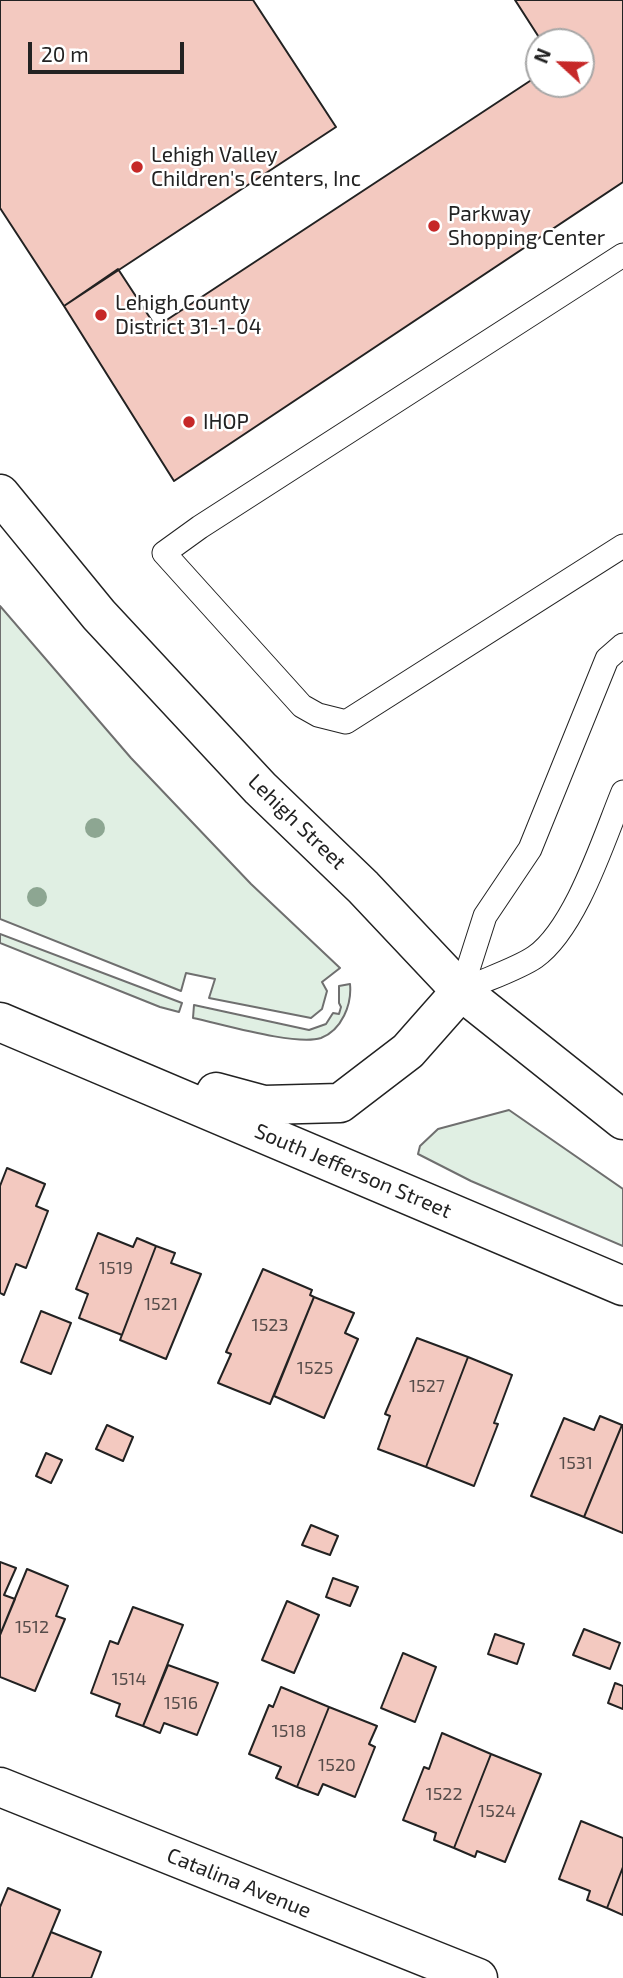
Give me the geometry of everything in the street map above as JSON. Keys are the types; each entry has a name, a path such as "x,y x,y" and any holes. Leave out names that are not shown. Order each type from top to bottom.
{"main road":[{"name":"Lehigh Street","path":"0,494 108,625 260,788 363,887 461,990 623,1120"},
{"name":"South Jefferson Street","path":"82,1056 264,1105 340,1103 408,1051 461,990"},
{"name":"South Jefferson Street","path":"0,1022 623,1286"},
{"name":"Catalina Avenue","path":"0,1787 478,1978"}],"lane":[{"path":"623,255 200,527 164,554 302,706 318,715 346,722 623,546"},
{"path":"461,990 485,916 530,849 607,659 623,645"},
{"path":"461,990 534,958 553,940 579,898 623,792"}],"green space":[{"path":"0,606 131,758 251,884 340,968 322,982 327,991 322,1009 311,1018 209,998 215,979 186,973 181,991 0,919"},
{"path":"0,934 182,1003 179,1012 160,1007 0,943"},
{"path":"350,984 347,1008 340,1023 321,1038 309,1040 277,1037 193,1018 194,1005 309,1030 326,1024 333,1013 339,1014 339,986"},
{"path":"509,1110 623,1189 623,1246 471,1181 418,1154 420,1146 438,1129"}],"building":[{"name":"Lehigh Valley Children's Centers, Inc","path":"0,0 253,0 336,127 64,306 0,208"},
{"name":"Parkway Shopping Center","path":"515,0 623,0 623,182 174,481 64,306 118,269 156,327 525,84 525,98 595,98 595,28 533,28"},
{"path":"7,1168 45,1184 36,1206 48,1211 26,1268 16,1264 4,1295 0,1293 0,1186"},
{"path":"98,1233 133,1247 137,1238 156,1246 122,1335 79,1318 88,1294 76,1289"},
{"path":"156,1246 175,1253 171,1263 201,1274 166,1359 120,1340"},
{"path":"263,1269 312,1290 310,1295 314,1297 270,1404 218,1383 231,1354 226,1352"},
{"path":"314,1297 354,1313 345,1333 358,1339 324,1418 274,1396"},
{"path":"41,1311 71,1323 51,1374 21,1362"},
{"path":"417,1338 468,1357 426,1467 378,1449 390,1416 385,1414"},
{"path":"468,1357 512,1375 494,1423 498,1424 474,1486 426,1467"},
{"path":"600,1416 622,1425 584,1517 531,1496 564,1418 594,1430"},
{"path":"107,1425 133,1437 123,1461 96,1449"},
{"path":"623,1425 623,1533 584,1517"},
{"path":"46,1453 62,1460 51,1483 36,1476"},
{"path":"311,1525 338,1536 330,1555 302,1545"},
{"path":"0,1562 16,1568 4,1595 15,1599 0,1635"},
{"path":"27,1569 68,1586 56,1616 65,1619 35,1691 0,1677 0,1635"},
{"path":"333,1578 358,1587 350,1606 326,1597"},
{"path":"287,1601 319,1615 294,1673 262,1660"},
{"path":"133,1607 183,1625 143,1726 116,1716 120,1704 91,1693 110,1641 118,1644"},
{"path":"584,1629 620,1643 610,1669 573,1655"},
{"path":"495,1634 524,1644 517,1664 488,1654"},
{"path":"403,1653 436,1667 415,1722 381,1708"},
{"path":"168,1665 218,1683 197,1735 164,1723 160,1733 143,1726"},
{"path":"615,1683 623,1686 623,1709 608,1703"},
{"path":"281,1687 329,1707 297,1787 276,1778 281,1767 249,1754 269,1705 273,1707"},
{"path":"329,1707 377,1726 369,1744 375,1747 355,1797 323,1784 318,1795 297,1787"},
{"path":"442,1733 491,1754 454,1848 434,1840 436,1833 403,1820 424,1767 429,1769"},
{"path":"491,1754 541,1774 505,1862 477,1851 475,1857 454,1848"},
{"path":"581,1821 623,1838 623,1867 607,1908 587,1900 590,1891 559,1879"},
{"path":"623,1867 623,1915 607,1908"},
{"path":"8,1888 60,1910 32,1978 0,1978 0,1907"},
{"path":"51,1932 101,1952 91,1978 32,1978"}],"place":[{"name":"Lehigh Valley Children's Centers, Inc","path":"137,167"},
{"name":"Parkway Shopping Center","path":"434,226"},
{"name":"Lehigh County District 31-1-04","path":"101,315"},
{"name":"IHOP","path":"189,422"}]}
